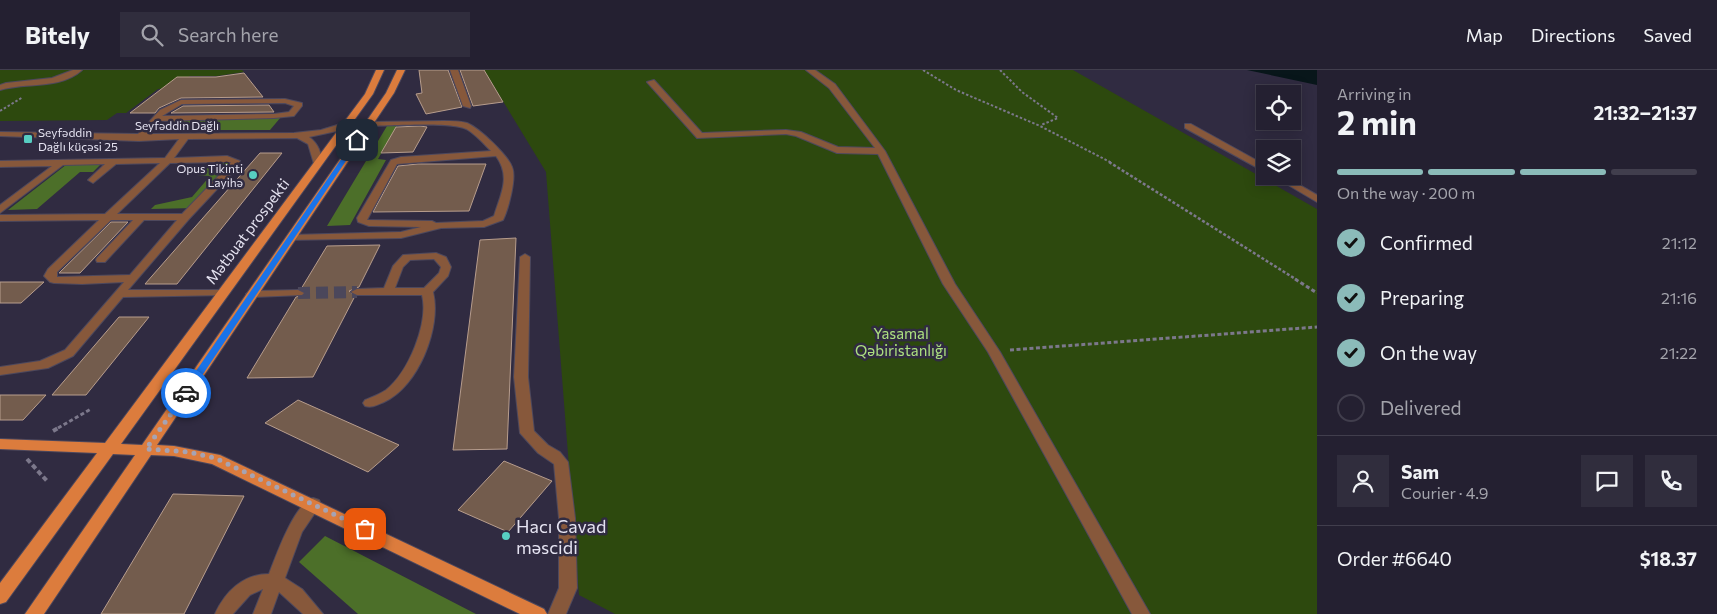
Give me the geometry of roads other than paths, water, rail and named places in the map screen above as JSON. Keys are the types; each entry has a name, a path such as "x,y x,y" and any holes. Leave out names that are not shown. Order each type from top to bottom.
{"main road":[{"name":"Mətbuat prospekti","path":"0,597 136,409 369,94 380,70"},
{"path":"34,614 390,93 401,70"},
{"path":"0,444 174,450 215,458 538,614"}],"street":[{"path":"0,88 6,84 38,83 57,79 78,70"},
{"path":"454,70 466,106"},
{"path":"810,70 832,86 881,151 949,284 994,352 1141,614"},
{"path":"651,82 699,136 786,132 798,134 837,150 881,151"},
{"path":"139,138 155,119 173,104 190,101 298,103 298,106 291,114 274,116 155,119"},
{"name":"Seyfəddin Dağlı","path":"0,134 139,138 294,135 326,132 347,124"},
{"path":"368,124 464,124 471,128 498,154 510,174 499,218 494,222 441,225 363,222 362,218 394,162 498,154"},
{"path":"1188,126 1256,164"},
{"path":"294,135 306,138 312,143 316,150 318,164"},
{"path":"132,278 82,281 54,280 50,276 52,271 167,161 185,138"},
{"path":"0,164 227,160 236,162 231,170 185,217 69,353 43,365 0,370"},
{"path":"93,180 114,161"},
{"path":"0,210 62,162"},
{"path":"1293,185 1317,199"},
{"path":"101,260 142,217"},
{"path":"0,218 185,217"},
{"path":"291,238 401,235 441,225"},
{"path":"357,292 388,292 427,291 444,274 446,268 442,259 436,256 407,256 401,261 388,292"},
{"path":"525,257 521,377 527,433 543,449 561,462 567,518 568,588 557,614"},
{"path":"370,403 391,393 402,383 416,357 428,321 430,307 427,291"},
{"path":"119,294 222,293"},
{"path":"252,294 298,293"},
{"path":"262,614 295,530 313,504"},
{"path":"224,614 229,602 243,590 258,583 275,582 300,598 314,614"}],"tunnel":[{"path":"298,293 357,292"}],"place":[{"name":"Seyfəddin Dağlı küçəsi 25","path":"28,139"},
{"name":"Opus Tikinti Layihə","path":"253,175"},
{"name":"Hacı Cavad məscidi","path":"506,536"}],"park label":[{"name":"Yasamal Qəbiristanlığı","path":"901,342"}]}
